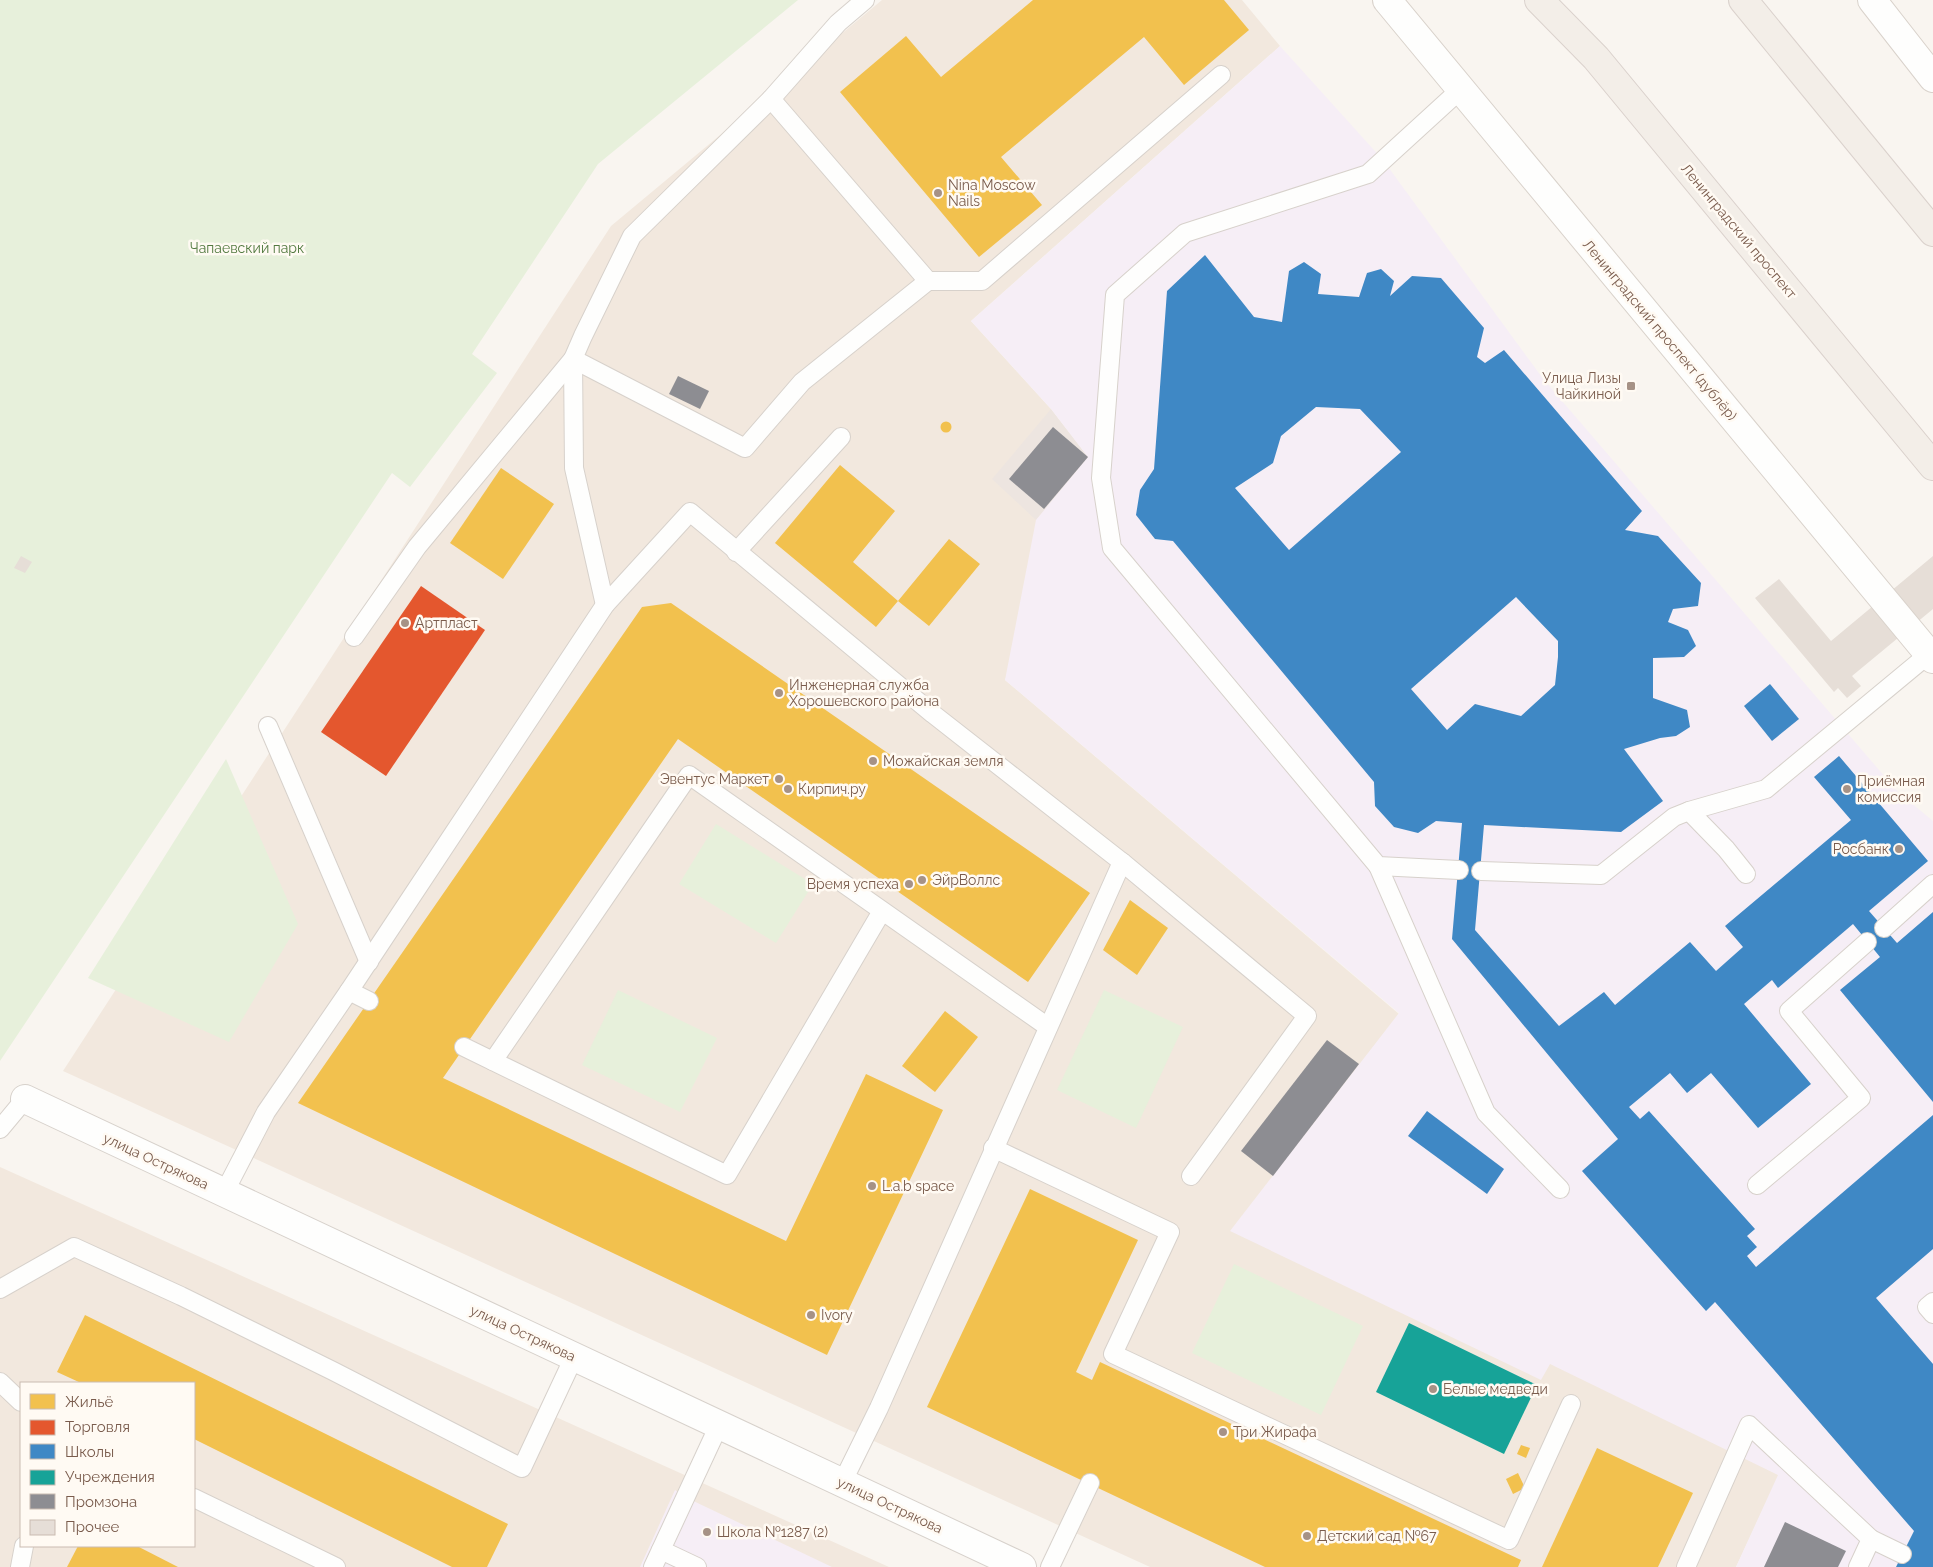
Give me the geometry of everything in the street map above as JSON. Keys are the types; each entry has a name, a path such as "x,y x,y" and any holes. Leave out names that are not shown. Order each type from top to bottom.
{"main road":[{"name":"Ленинградский проспект","path":"1540,0 1596,58 1933,466"},
{"path":"1555,0 1596,58"},
{"path":"1743,0 1933,232"}],"street":[{"name":"Ленинградский проспект (дублёр)","path":"1387,0 1931,656"},
{"path":"1872,0 1933,78"},
{"name":"улица Острякова","path":"25,1098 1022,1567"}],"lane":[{"path":"354,637 417,547 573,359 632,236 771,99 838,24 865,0"},
{"path":"573,359 745,448 802,382 928,281 982,281 1221,75"},
{"path":"1461,89 1368,174 1185,233 1115,295 1101,478 1112,548 1378,866 1486,1113 1560,1189"},
{"path":"771,99 928,281"},
{"path":"573,359 574,468 604,605"},
{"path":"736,552 842,437"},
{"path":"224,1193 266,1112 369,962 604,605 690,512 933,714 1122,862 1307,1016 1191,1176"},
{"path":"1481,871 1601,876 1674,817 1689,811 1766,790 1931,656"},
{"path":"268,726 369,962"},
{"path":"493,1061 689,775 1048,1027"},
{"path":"1689,811 1726,849 1746,874"},
{"path":"842,1483 879,1408 993,1148 1122,862"},
{"path":"1378,866 1459,870"},
{"path":"1884,928 1933,884"},
{"path":"464,1047 728,1175 882,911"},
{"path":"1757,1185 1861,1098 1789,1011 1867,942"},
{"path":"349,991 369,1000"},
{"path":"0,1129 25,1098"},
{"path":"993,1148 1170,1232 1113,1354 1142,1375 1507,1546 1571,1404"},
{"path":"0,1289 74,1247 181,1296 315,1362 522,1468 574,1357"},
{"path":"1933,1302 1927,1307 1933,1314"},
{"path":"0,1382 20,1401"},
{"path":"653,1567 719,1425"},
{"path":"1686,1567 1749,1425 1871,1540 1902,1554"},
{"path":"1050,1567 1090,1484"},
{"path":"195,1498 336,1567"},
{"path":"1858,1567 1871,1540"},
{"path":"20,1567 24,1547"},
{"path":"661,1550 696,1567"}],"shaded area":[{"path":"882,0 1242,0 1280,46 971,321 1051,409 1088,457 1005,680 1399,1014 1336,1095 1714,1443 1779,1475 1736,1567 1150,1567 63,1071 611,226"},
{"path":"1280,46 1383,160 1544,380 1898,792 1933,821 1933,1567 1736,1567 1778,1475 1550,1364 1541,1380 1230,1231 1399,1013 1005,680 1036,520 1088,457 1051,409 971,321"},
{"path":"1051,409 1088,457 1036,520 992,479"},
{"path":"0,1167 889,1567 0,1567"},
{"name":"Школа №1287 (2)","path":"675,1490 685,1497 832,1567 640,1567"}],"green space":[{"name":"Чапаевский парк","path":"0,0 798,0 598,164 472,354 497,373 410,487 392,473 0,1061"},
{"path":"226,759 298,924 229,1042 88,978"},
{"path":"716,824 813,884 776,943 679,884"},
{"path":"618,990 717,1038 680,1112 582,1065"},
{"path":"1104,990 1183,1027 1136,1128 1057,1090"},
{"path":"1234,1264 1363,1326 1321,1415 1192,1353"}],"building: Жильё":[{"path":"1033,0 1224,0 1249,30 1184,85 1144,37 1001,157 1042,205 979,257 840,92 906,36 941,77"},
{"path":"946,421 952,427 946,433 940,427"},
{"path":"840,465 895,511 853,562 898,601 876,627 775,543"},
{"path":"501,468 554,504 503,579 450,543"},
{"path":"949,539 980,564 929,626 898,601"},
{"path":"671,603 1090,893 1028,982 678,739 443,1078 786,1241 866,1074 943,1110 827,1355 298,1103 642,607"},
{"path":"1130,900 1168,928 1137,975 1103,950"},
{"path":"945,1011 978,1037 935,1092 902,1066"},
{"path":"1030,1189 1138,1240 1076,1372 1092,1380 1100,1362 1521,1560 1518,1567 1265,1567 927,1407"},
{"path":"85,1315 508,1524 487,1567 452,1567 195,1439 195,1382 79,1382 57,1372"},
{"path":"1521,1445 1530,1448 1526,1458 1517,1454"},
{"path":"1597,1448 1693,1493 1658,1567 1542,1567"},
{"path":"1518,1473 1525,1488 1513,1494 1506,1479"},
{"path":"77,1547 139,1547 178,1567 67,1567"}],"building: Торговля":[{"path":"421,586 485,630 386,776 321,732"}],"building: Школы":[{"path":"1205,255 1254,317 1282,322 1289,271 1304,262 1321,274 1318,294 1359,297 1367,273 1381,269 1394,281 1390,296 1412,276 1441,278 1484,328 1477,357 1485,363 1504,350 1642,511 1625,530 1658,536 1701,583 1698,606 1673,609 1668,622 1688,630 1696,646 1684,657 1653,658 1653,698 1687,710 1690,727 1676,736 1660,738 1624,749 1663,801 1621,832 1484,825 1475,930 1559,1026 1604,992 1615,1005 1690,942 1716,971 1743,947 1725,926 1851,820 1814,777 1839,756 1928,861 1869,911 1897,943 1933,912 1933,1102 1840,990 1880,957 1853,924 1778,988 1772,980 1744,1004 1811,1084 1758,1128 1711,1073 1687,1093 1670,1073 1629,1107 1640,1119 1649,1111 1755,1229 1747,1236 1757,1247 1747,1256 1756,1267 1933,1115 1933,1249 1876,1298 1933,1364 1933,1567 1896,1567 1914,1531 1715,1302 1706,1311 1582,1171 1618,1139 1452,939 1462,823 1436,821 1418,833 1394,827 1375,806 1374,782 1173,541 1155,539 1136,515 1140,490 1154,469 1167,291","holes":["1316,407 1360,409 1401,452 1289,550 1235,488 1273,463 1281,436","1516,597 1558,641 1555,685 1521,716 1475,704 1447,730 1411,689"]},
{"path":"1770,684 1799,719 1772,741 1744,706"},
{"path":"1427,1111 1504,1169 1487,1194 1408,1136"}],"building: Учреждения":[{"path":"1409,1323 1537,1385 1504,1454 1376,1392"}],"building: Промзона":[{"path":"678,376 709,391 700,409 669,394"},
{"path":"1053,427 1088,457 1044,509 1009,479"},
{"path":"1327,1040 1359,1064 1273,1176 1241,1151"},
{"path":"1785,1522 1846,1551 1838,1567 1764,1567"}],"building: Прочее":[{"path":"21,556 32,562 25,573 14,568"},
{"path":"1933,556 1933,609 1852,676 1861,686 1847,698 1838,688 1834,692 1755,598 1779,579 1831,641"}],"place":[{"name":"Nina Moscow Nails","path":"938,193"},
{"name":"Улица Лизы Чайкиной","path":"1631,386"},
{"name":"Артпласт","path":"405,623"},
{"name":"Инженерная служба Хорошевского района","path":"779,693"},
{"name":"Можайская земля","path":"873,761"},
{"name":"Эвентус Маркет","path":"779,779"},
{"name":"Кирпич.ру","path":"788,789"},
{"name":"Приёмная комиссия","path":"1847,789"},
{"name":"Росбанк","path":"1899,849"},
{"name":"ЭйрВоллс","path":"922,880"},
{"name":"Время успеха","path":"909,884"},
{"name":"L.a.b space","path":"872,1186"},
{"name":"Ivory","path":"811,1315"},
{"name":"Белые медведи","path":"1433,1389"},
{"name":"Три Жирафа","path":"1223,1432"},
{"name":"Школа №1287 (2)","path":"707,1532"},
{"name":"Детский сад №67","path":"1307,1536"}]}
